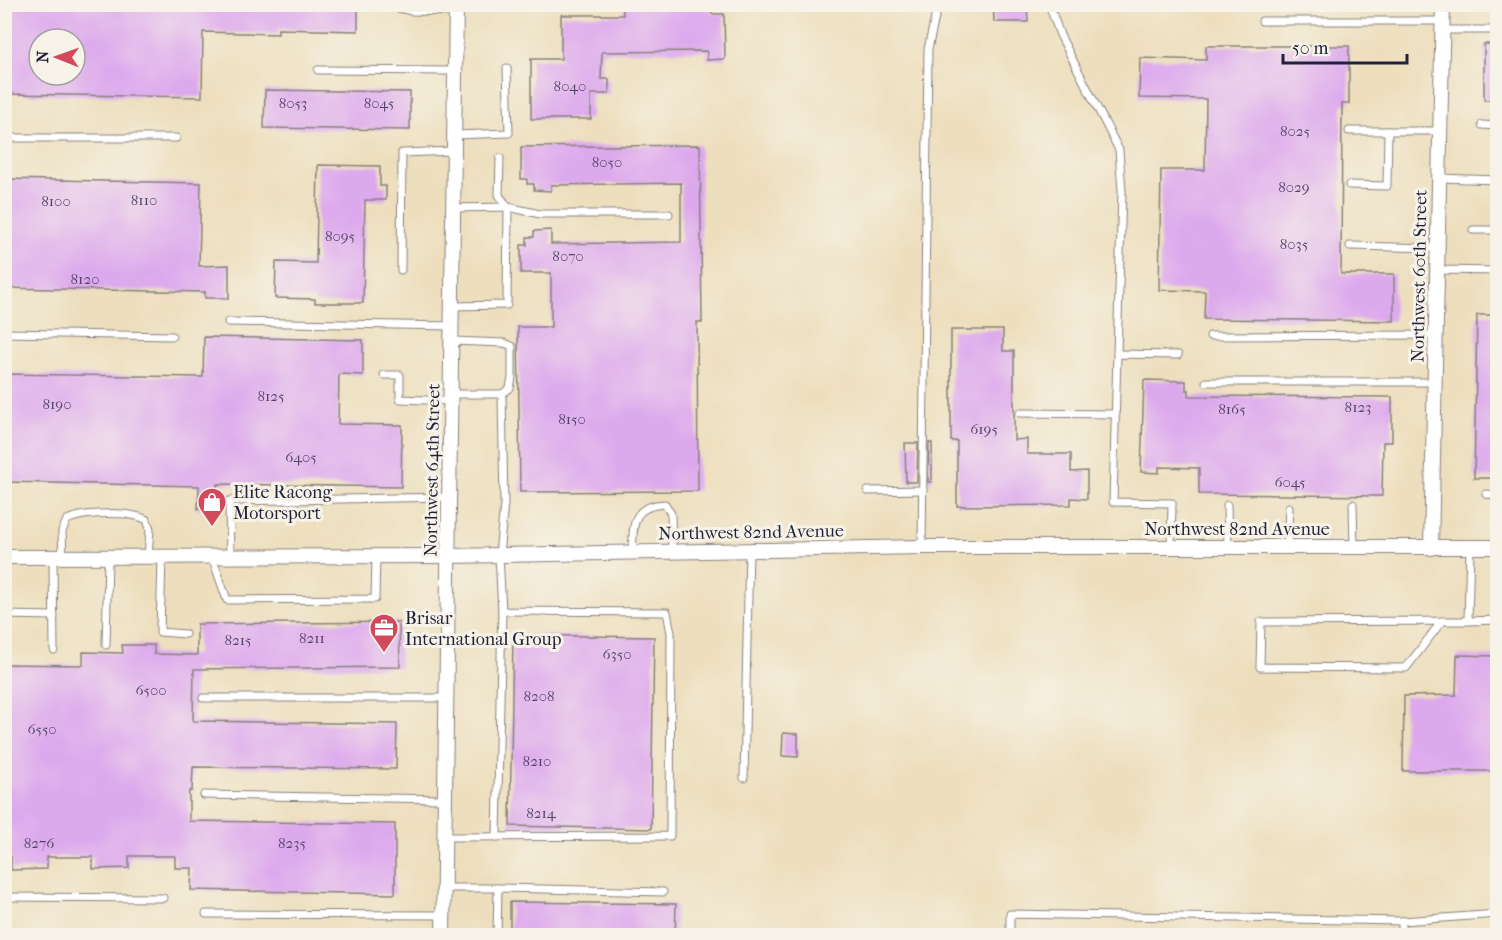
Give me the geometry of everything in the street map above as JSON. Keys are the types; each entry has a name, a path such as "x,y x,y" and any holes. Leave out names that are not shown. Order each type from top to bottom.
{"street":[{"name":"Northwest 60th Street","path":"1431,548 1443,4"},
{"name":"Northwest 64th Street","path":"443,936 455,8"},
{"name":"Northwest 82nd Avenue","path":"4,557 449,556 922,547 1497,547"}],"lane":[{"path":"381,4 412,11 455,8"},
{"path":"922,547 928,50 938,4"},
{"path":"1049,4 1063,41 1119,150 1122,190 1113,502 1172,503 1171,547"},
{"path":"1262,21 1442,25 1497,30"},
{"path":"454,135 509,133 507,68"},
{"path":"318,70 455,71"},
{"path":"1482,126 1497,126"},
{"path":"1349,131 1440,131"},
{"path":"1349,185 1387,186 1388,131"},
{"path":"4,138 176,138"},
{"path":"401,270 402,153 454,151"},
{"path":"452,306 507,305 508,207 499,195 500,158"},
{"path":"1439,178 1497,180"},
{"path":"453,208 508,207 540,213 669,214"},
{"path":"1473,230 1497,230"},
{"path":"1350,246 1437,248"},
{"path":"1437,270 1497,271"},
{"path":"228,322 452,326"},
{"path":"4,333 172,336"},
{"path":"1210,336 1435,335"},
{"path":"384,375 400,375 400,399 502,394 510,388 512,346 504,343 452,341"},
{"path":"1117,354 1178,355"},
{"path":"1206,382 1434,382"},
{"path":"497,837 502,611 499,555 504,504 502,394"},
{"path":"1020,413 1116,414"},
{"path":"868,491 923,490"},
{"path":"1486,494 1497,495"},
{"path":"230,557 229,501 450,496"},
{"path":"632,553 634,519 641,510 665,504 671,514 672,552"},
{"path":"1353,504 1354,547"},
{"path":"1227,505 1228,547"},
{"path":"1287,547 1289,507"},
{"path":"54,650 54,616 62,531 67,520 76,516 137,515 147,520 155,557 160,632 185,634"},
{"path":"1468,621 1470,548"},
{"path":"744,778 749,550"},
{"path":"212,557 227,600 239,600 375,599 376,556"},
{"path":"106,645 108,557"},
{"path":"445,837 670,837 671,633 667,612 502,611"},
{"path":"4,615 54,616"},
{"path":"1442,621 1406,668 1260,668 1261,622 1497,620"},
{"path":"203,698 447,698"},
{"path":"204,795 445,799"},
{"path":"444,888 663,892"},
{"path":"497,936 498,888"},
{"path":"4,897 163,898"},
{"path":"206,914 443,915"},
{"path":"1010,936 1010,915 1402,921 1497,914"},
{"path":"1402,921 1402,936"}],"building":[{"path":"4,4 358,4 358,31 278,29 278,34 203,32 202,97 4,94"},
{"path":"623,4 712,4 712,14 724,14 725,59 707,60 707,51 602,52 601,79 609,79 609,94 591,94 591,119 531,119 531,59 561,59 561,15 623,15"},
{"path":"993,4 1027,4 1028,22 994,22"},
{"path":"1484,44 1497,44 1497,100 1484,100"},
{"path":"1206,46 1349,46 1349,104 1342,104 1341,274 1394,274 1394,321 1204,319 1205,291 1159,290 1161,170 1205,170 1206,99 1139,98 1140,58 1206,60"},
{"path":"265,90 410,92 410,130 264,128"},
{"path":"700,145 702,323 697,322 698,491 520,492 518,327 551,327 551,273 521,273 521,245 527,245 527,237 534,237 534,231 551,230 551,244 681,242 681,183 551,185 551,191 534,190 534,184 527,184 527,179 521,179 521,147"},
{"path":"318,165 380,166 380,186 386,186 386,200 365,200 363,303 315,303 315,299 275,298 276,262 316,263"},
{"path":"4,179 201,183 199,266 229,265 229,298 205,298 205,292 4,288"},
{"path":"1477,315 1497,315 1497,478 1474,478"},
{"path":"951,330 1003,330 1003,351 1014,351 1014,440 1027,439 1027,454 1071,454 1071,472 1087,471 1087,499 1071,498 1071,505 957,506 957,441 951,441"},
{"path":"204,337 363,340 363,375 339,374 338,424 402,425 401,487 217,484 216,509 198,509 199,486 4,482 4,374 203,377"},
{"path":"1144,380 1186,381 1189,396 1392,397 1392,442 1383,442 1382,496 1199,494 1199,468 1159,467 1159,473 1141,472"},
{"path":"905,443 918,443 917,482 906,482"},
{"path":"929,443 932,443 932,482 928,482"},
{"path":"399,622 400,667 194,669 193,721 397,724 396,769 193,767 192,791 189,791 189,821 395,824 395,894 191,890 192,868 175,868 175,856 129,856 129,868 93,869 93,857 47,857 47,869 11,870 11,857 4,857 4,664 83,665 83,652 123,653 122,645 154,645 154,654 197,655 197,624"},
{"path":"513,635 654,637 651,829 510,826"},
{"path":"1457,655 1497,656 1497,771 1403,771 1404,696 1456,695"},
{"path":"783,733 798,734 798,757 782,756"},
{"path":"510,902 676,904 675,936 510,936"}],"place":[{"name":"Elite Racong Motorsport","path":"212,528"},
{"name":"Brisar International Group","path":"384,654"}]}
